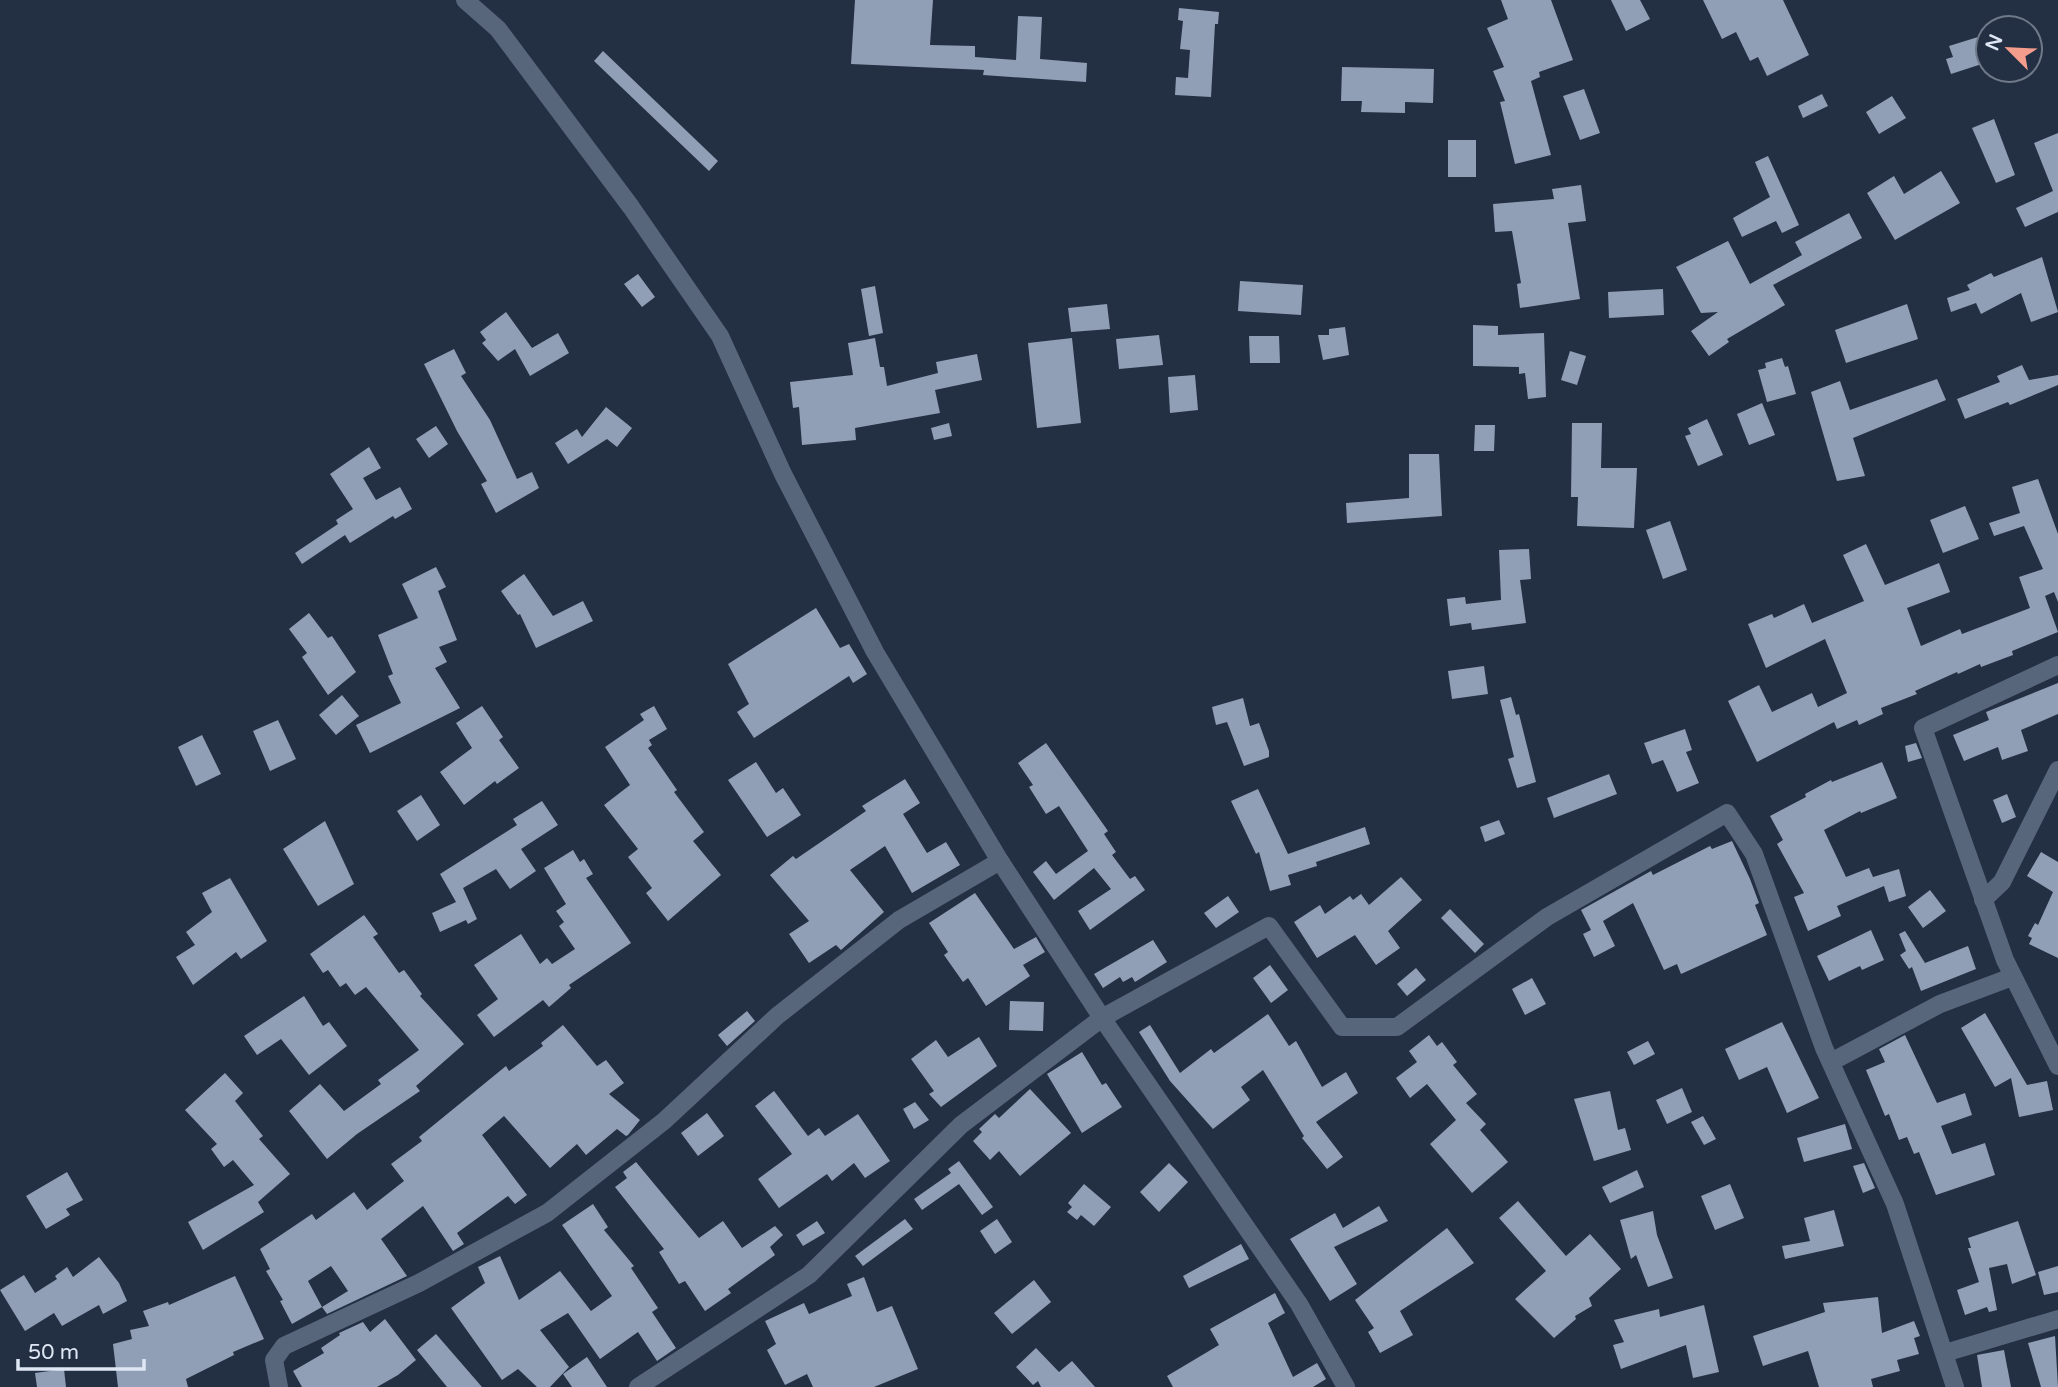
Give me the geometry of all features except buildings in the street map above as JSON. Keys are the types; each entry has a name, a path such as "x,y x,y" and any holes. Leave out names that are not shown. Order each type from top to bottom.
{"street":[{"path":"466,0 498,29 631,207 720,336 783,474 875,652 1000,861 1102,1018 1299,1304 1346,1387"},
{"path":"2058,665 1923,728 2012,977 2058,1065"},
{"path":"1983,900 2002,882 2052,803 2058,770"},
{"path":"638,1387 809,1275 961,1125 1102,1018 1269,926 1342,1027 1396,1027 1547,917 1727,813 1754,854 1832,1062 1895,1204 1955,1387"},
{"path":"279,1387 274,1360 284,1346 419,1283 547,1213 664,1121 777,1016 899,920 1000,861"},
{"path":"1832,1062 1940,1004 2012,977"},
{"path":"1945,1353 2058,1319"}]}
